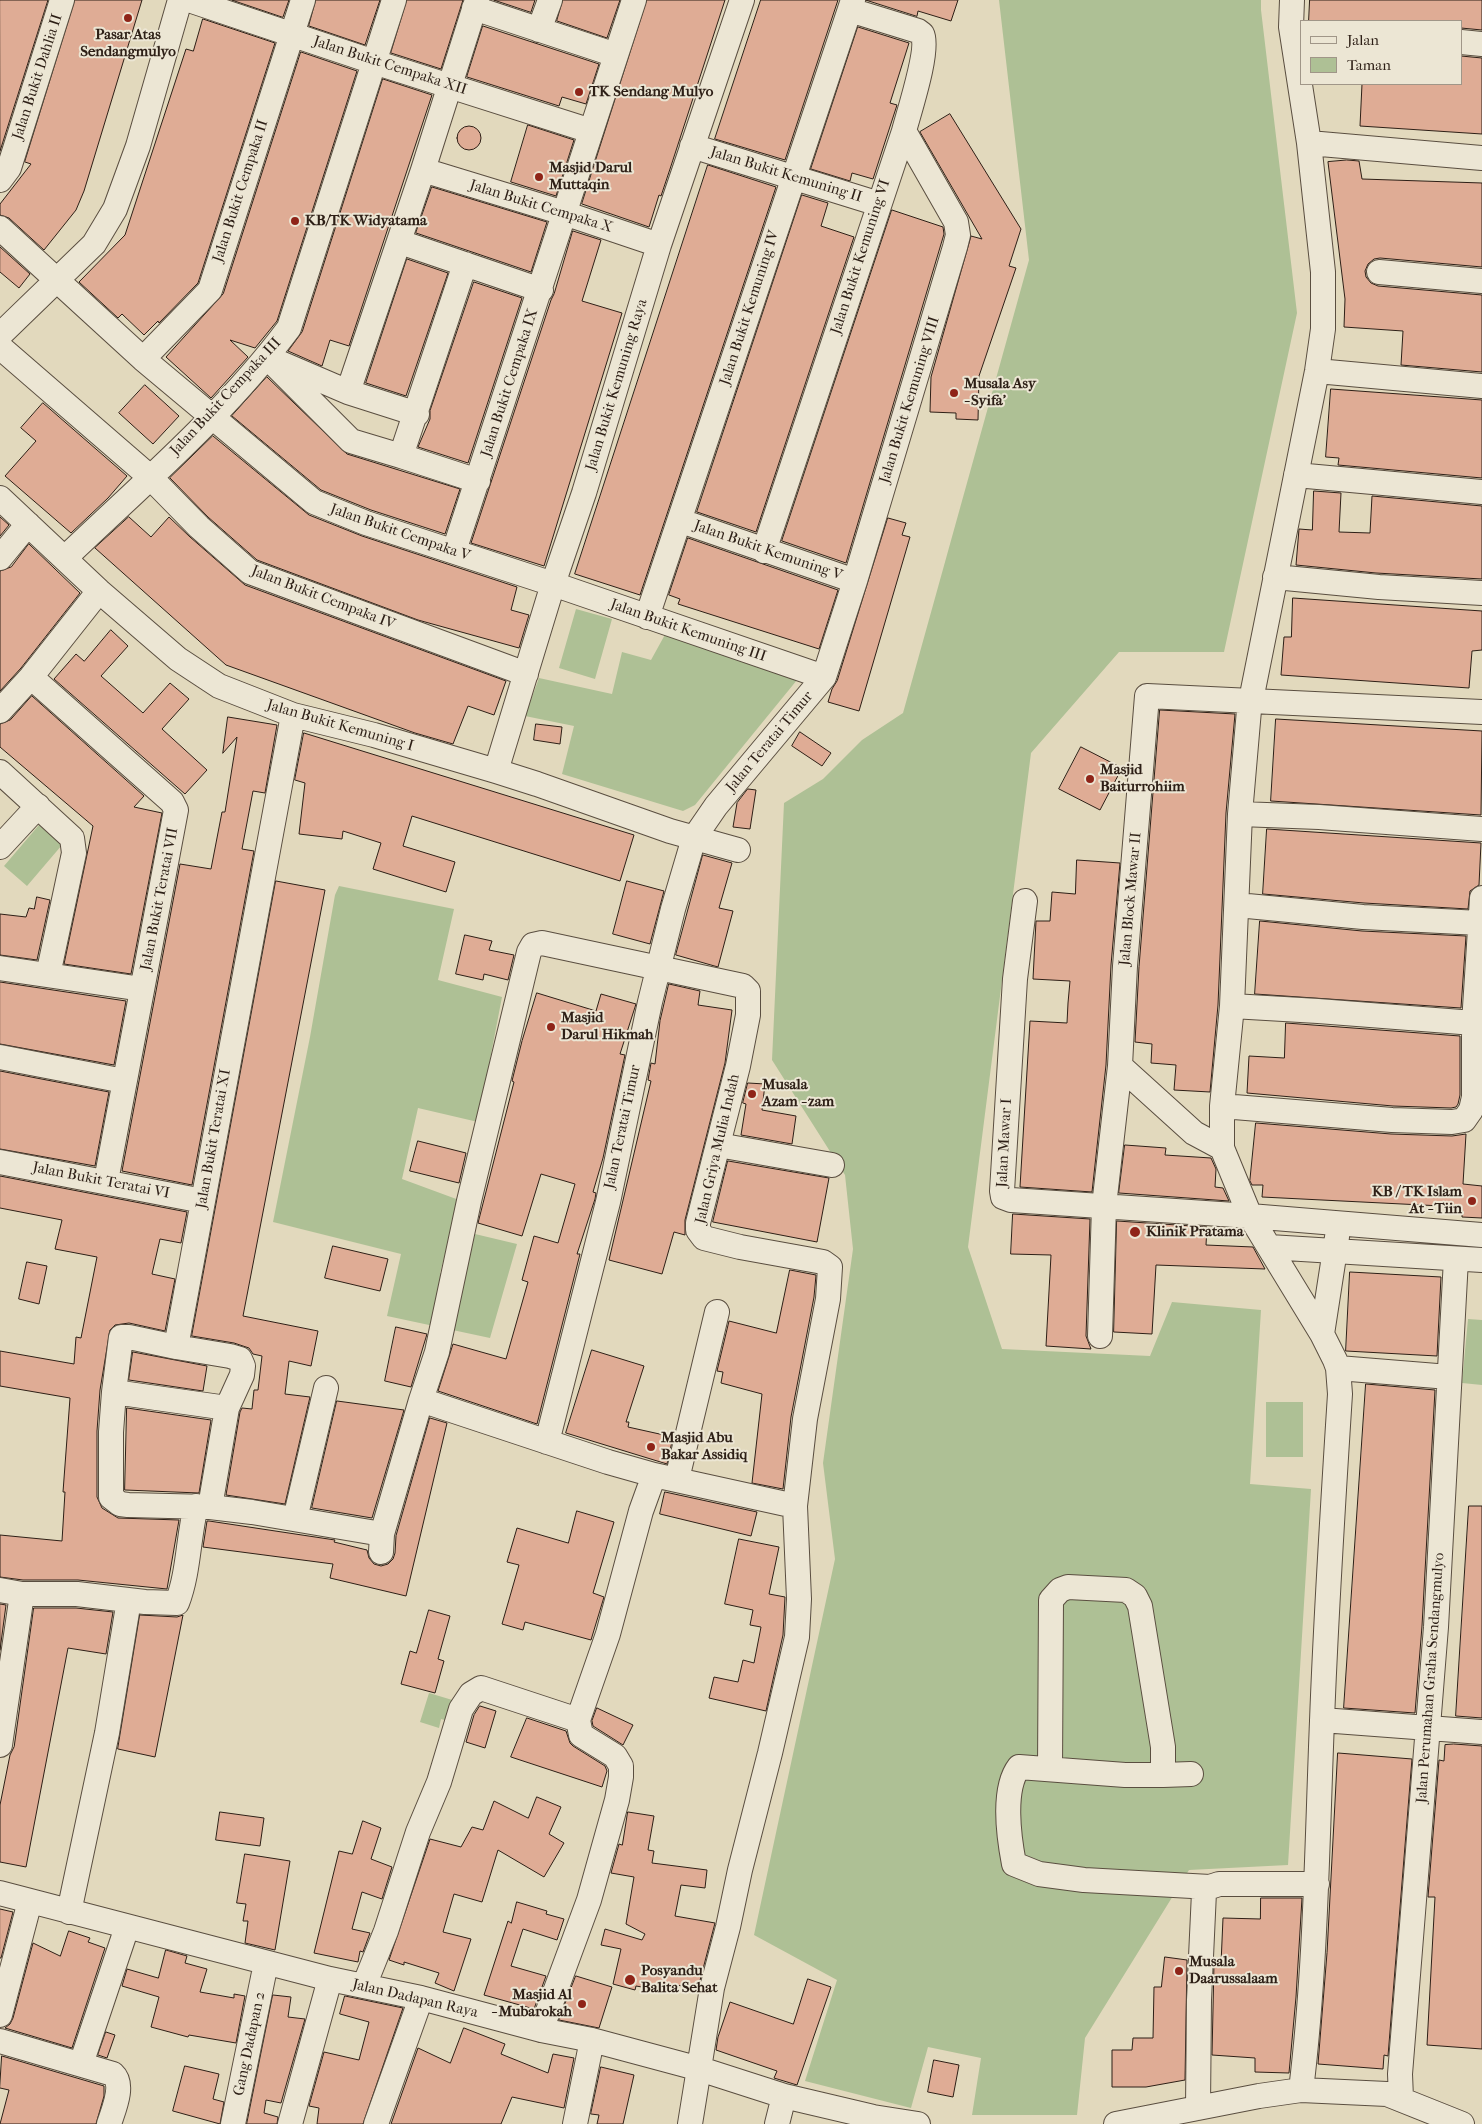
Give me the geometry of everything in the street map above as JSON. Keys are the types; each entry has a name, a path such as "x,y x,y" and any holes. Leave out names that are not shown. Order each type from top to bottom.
{"street":[{"name":"Jalan Bukit Dahlia II","path":"0,180 9,168 62,0"},
{"path":"0,335 94,244 115,209 138,146 180,0"},
{"name":"Jalan Bukit Cempaka XII","path":"189,0 374,62 591,131"},
{"name":"Jalan Bukit Cempaka II","path":"142,359 210,290 303,0"},
{"name":"Jalan Bukit Cempaka III","path":"65,558 212,416 267,357 289,328 394,0"},
{"path":"539,30 550,0"},
{"name":"Jalan Bukit Cempaka IX","path":"454,552 634,0"},
{"name":"Jalan Bukit Kemuning Raya","path":"496,771 553,584 584,494 659,245 742,0"},
{"path":"1292,0 1300,63"},
{"path":"348,392 400,242 476,4 539,30 616,55"},
{"name":"Jalan Bukit Kemuning VI","path":"764,551 904,131 921,66 924,38 918,31 852,5"},
{"name":"Jalan Bukit Kemuning IV","path":"647,617 681,521 852,5"},
{"path":"1462,42 1482,44"},
{"path":"1301,2090 1312,1978 1317,1884 1322,1720 1340,1394 1338,1368 1322,1334 1250,1216 1222,1148 1222,1106 1232,1006 1240,814 1251,700 1317,371 1323,329 1323,272 1302,85"},
{"name":"Jalan Bukit Kemuning VIII","path":"824,677 855,581 958,235 956,222 904,131"},
{"path":"1309,143 1482,158"},
{"name":"Jalan Bukit Kemuning II","path":"692,146 794,176 879,204"},
{"name":"Jalan Bukit Cempaka X","path":"423,170 564,213 659,245"},
{"name":"Jalan Bukit Cempaka V","path":"0,228 142,359 314,502 366,523 553,584"},
{"path":"400,242 541,290"},
{"path":"402,456 465,264"},
{"path":"1379,272 1482,281"},
{"name":"Jalan Bukit Cempaka IV","path":"0,347 150,477 250,572 526,674"},
{"path":"267,357 348,392 417,414"},
{"path":"267,357 350,441 478,481"},
{"path":"1317,371 1482,386"},
{"path":"1296,475 1482,492"},
{"name":"Jalan Bukit Kemuning I","path":"0,498 99,591 178,659 219,686 293,715 496,771 694,838 738,850"},
{"name":"Jalan Bukit Kemuning V","path":"681,521 855,581"},
{"path":"0,558 28,524"},
{"path":"1276,577 1379,587 1482,593"},
{"name":"Jalan Bukit Kemuning III","path":"553,584 824,677"},
{"path":"0,711 31,677 99,591"},
{"name":"Jalan Bukit Teratai VII","path":"31,677 174,806 176,817 106,1181"},
{"name":"Jalan Teratai Timur","path":"547,1442 608,1202 650,1002 673,909 694,838 716,806 824,677"},
{"name":"Jalan Block Mawar II","path":"1100,1336 1104,1206 1120,1066 1125,966 1147,696 1251,700"},
{"path":"1251,700 1482,712"},
{"name":"Jalan Bukit Teratai XI","path":"176,1347 293,715"},
{"path":"0,772 72,838 74,844 74,852 48,975"},
{"path":"0,847 38,806"},
{"path":"1240,814 1319,817 1482,829"},
{"path":"1222,1106 1392,1120 1459,1122 1464,1120 1471,1110 1474,1097 1474,1023 1482,898"},
{"name":"Jalan Mawar I","path":"1025,901 1016,980 1003,1198 1250,1216"},
{"path":"1237,905 1363,917 1480,923"},
{"path":"0,1745 11,1592 77,1594 177,1603 185,1578 189,1537 203,1506 227,1408 242,1375 240,1359 121,1337 111,1432 111,1497 120,1504 128,1505 203,1506 295,1519 381,1543 421,1400 437,1352 469,1201 531,948 533,945 542,943 659,969"},
{"path":"0,968 142,989"},
{"name":"Jalan Griya Mulia Indah","path":"659,969 743,986 748,991 748,1015 744,1036 698,1223 701,1235 704,1238 740,1247 823,1262 831,1270 828,1299 805,1419 795,1506"},
{"path":"1232,1006 1474,1023"},
{"path":"0,1058 124,1081"},
{"path":"1120,1066 1194,1133 1222,1148"},
{"path":"718,1145 832,1165"},
{"name":"Jalan Bukit Teratai VI","path":"0,1162 202,1200"},
{"path":"1250,1216 1482,1235"},
{"path":"1322,1334 1339,1223"},
{"path":"1269,1247 1482,1260"},
{"name":"Jalan Perumahan Graha Sendangmulyo","path":"1401,2098 1400,2074 1436,1627 1456,1259"},
{"path":"677,1479 717,1312"},
{"path":"1338,1368 1449,1377"},
{"path":"295,1519 326,1388"},
{"path":"114,1392 227,1408"},
{"path":"421,1400 654,1475 795,1506 799,1599 797,1637 712,1988 690,2124"},
{"path":"541,2030 589,1900 617,1800 621,1766 615,1756 580,1735 578,1720 608,1634 641,1511 654,1475"},
{"path":"1050,1769 1051,1600 1060,1590 1068,1587 1126,1590 1134,1596 1140,1606 1163,1747 1162,1775"},
{"path":"69,1912 107,1733 129,1600"},
{"path":"364,1986 386,1931 418,1832 439,1782 461,1709 471,1694 481,1688 578,1720"},
{"path":"1322,1720 1482,1732"},
{"path":"1191,1774 1125,1775 1019,1767 1012,1776 1009,1818 1014,1864 1039,1874 1084,1880 1210,1887 1232,1883 1317,1884"},
{"path":"1198,2108 1199,2000 1203,1896 1206,1889 1210,1887"},
{"name":"Jalan Dadapan Raya","path":"0,1893 330,1979 421,1998 541,2030 592,2040 700,2069 784,2096 872,2116 918,2124"},
{"path":"0,2015 30,1901"},
{"path":"82,2064 127,1927"},
{"name":"Gang Dadapan 2","path":"233,2124 266,1963"},
{"path":"290,2124 330,1979"},
{"path":"376,2124 421,1998"},
{"path":"574,2124 592,2040"},
{"path":"0,2041 108,2071 116,2077 119,2088 109,2124"},
{"path":"1116,2124 1301,2090 1387,2094 1462,2124"},
{"path":"777,2124 784,2096"}],"green space":[{"path":"999,0 1261,0 1297,313 1224,652 1119,652 1031,753 968,1247 1002,1349 1150,1356 1172,1302 1261,1310 1250,1484 1311,1489 1288,1865 1189,1870 1085,2038 1077,2115 972,2115 981,2058 928,2047 911,2108 805,2081 837,1980 754,1935 835,1559 823,1463 853,1249 845,1175 772,1060 784,803 823,779 862,740 903,713 1029,260"},
{"path":"576,609 612,619 595,679 559,668"},
{"path":"667,631 797,680 695,805 683,811 562,774 574,726 525,716 539,678 612,694 622,652 651,660"},
{"path":"39,825 62,845 27,886 4,866"},
{"path":"339,886 454,909 438,980 502,997 478,1122 418,1108 402,1179 459,1200 440,1273 464,1279 475,1234 517,1244 490,1338 387,1316 401,1254 273,1222 310,1037 335,895"},
{"path":"1468,1319 1482,1320 1482,1385 1462,1383"},
{"path":"1266,1402 1303,1402 1303,1457 1266,1457"},
{"path":"429,1693 459,1702 452,1722 441,1719 439,1728 420,1722"}],"building":[{"path":"0,0 48,0 0,151"},
{"path":"75,0 142,0 84,191 76,210 44,250 9,218 0,215 0,204 31,164 25,162"},
{"path":"232,0 289,0 283,17"},
{"path":"316,0 380,0 365,45 309,26"},
{"path":"407,0 463,0 441,69 391,53"},
{"path":"494,0 535,0 531,12"},
{"path":"563,0 620,0 607,38 557,21"},
{"path":"647,0 725,0 661,196 659,195 649,227 582,204"},
{"path":"761,0 838,0 785,160 715,139"},
{"path":"866,0 958,0 951,21 918,11 917,16"},
{"path":"1310,0 1482,0 1482,30 1462,28 1462,20 1309,20"},
{"path":"203,19 275,43 198,283 159,323 158,321 144,335 122,314 118,318 79,282 125,235 186,49 193,51"},
{"path":"483,26 599,64 586,104 562,97 559,106 467,77"},
{"path":"858,27 909,43 890,103 897,105 873,179 852,173 850,181 811,169"},
{"path":"301,52 357,71 277,321 255,348 230,340 248,357 211,398 166,357 223,294"},
{"path":"1462,56 1482,58 1482,134 1360,126 1362,85 1462,85"},
{"path":"383,79 432,95 349,346 330,340 322,366 288,351 302,332"},
{"path":"950,114 1021,229 1009,266 1016,268 979,376 978,420 956,419 956,413 930,412 931,377 971,236 982,239 920,132"},
{"path":"528,125 574,140 556,196 511,182"},
{"path":"469,126 478,129 481,138 478,147 469,150 460,147 457,138 460,129"},
{"path":"1359,161 1362,179 1482,183 1482,267 1380,258 1374,259 1368,264 1365,271 1366,277 1371,283 1378,286 1482,295 1482,372 1401,365 1403,331 1344,327 1345,299 1328,162"},
{"path":"708,165 776,187 640,595 575,574"},
{"path":"432,187 547,222 531,272 416,233"},
{"path":"802,195 828,203 821,226 854,237 756,532 697,512"},
{"path":"892,210 943,227 944,234 846,563 782,541"},
{"path":"573,231 601,240 582,301 622,313 544,566 471,543 554,294"},
{"path":"0,247 30,274 19,288 0,272"},
{"path":"407,259 448,273 406,396 366,383"},
{"path":"474,282 522,298 468,463 418,447 430,419 430,411"},
{"path":"267,377 347,454 460,489 445,534 371,510 321,490 232,416"},
{"path":"145,385 179,416 153,444 119,413"},
{"path":"1331,389 1482,400 1482,478 1338,465 1339,458 1326,457"},
{"path":"43,403 127,476 108,498 71,533 5,476 36,441 21,428"},
{"path":"213,436 309,515 362,536 517,587 511,610 529,615 519,648 418,620 257,560 208,517 170,478"},
{"path":"1314,491 1341,493 1339,532 1370,533 1372,496 1482,506 1482,579 1376,573 1296,565 1299,529 1312,530"},
{"path":"0,517 9,525 0,536"},
{"path":"129,517 151,537 169,517 245,585 506,681 494,715 468,706 453,744 415,733 226,665 95,548"},
{"path":"888,518 906,523 902,535 910,537 859,711 828,702 837,681"},
{"path":"688,538 838,590 819,649 678,604 680,599 669,595"},
{"path":"29,544 80,593 21,668 0,691 0,571 11,567"},
{"path":"1293,598 1482,611 1482,650 1472,651 1469,688 1281,675 1284,637 1291,637"},
{"path":"111,630 128,646 101,676 143,713 170,683 189,699 162,729 207,770 185,794 54,679 76,654 84,661"},
{"path":"32,696 144,796 134,807 162,813 131,974 64,964 93,826 0,747 0,724 10,720"},
{"path":"1160,710 1235,714 1226,813 1218,1005 1210,1092 1174,1090 1176,1065 1151,1063 1152,1044 1135,1042 1139,967"},
{"path":"228,717 277,725 265,793 253,791 242,849 254,851 192,1185 122,1171 180,864 211,869 222,812 225,812 237,737 223,753"},
{"path":"1276,719 1482,731 1481,815 1271,801"},
{"path":"536,724 562,727 560,744 534,740"},
{"path":"800,732 831,753 822,766 792,746"},
{"path":"304,733 634,835 620,881 412,816 403,846 455,862 446,892 373,869 381,843 343,831 342,839 299,834 305,783 295,780"},
{"name":"Masjid Baiturrohiim","path":"1081,747 1122,768 1100,810 1059,789"},
{"path":"748,789 756,790 750,829 733,827 737,803"},
{"path":"1267,829 1481,843 1479,885 1470,891 1468,909 1364,903 1263,894"},
{"path":"703,855 732,863 719,908 733,911 718,967 676,955"},
{"path":"1077,860 1120,863 1111,965 1106,1065 1092,1192 1020,1187 1030,1021 1067,1023 1070,981 1033,979 1036,921 1050,921 1052,892 1075,894"},
{"path":"276,881 325,890 243,1316 318,1331 311,1366 289,1361 285,1394 310,1397 285,1504 226,1495 240,1412 242,1408 252,1409 254,1390 258,1390 262,1356 253,1354 249,1348 234,1343 192,1336"},
{"path":"627,881 664,891 650,944 613,934"},
{"path":"37,897 50,900 37,960 0,955 0,914 26,917 29,908 34,909"},
{"path":"1260,921 1362,931 1466,936 1461,1008 1255,994"},
{"path":"465,935 492,941 489,950 514,955 508,980 484,974 483,980 456,974"},
{"path":"0,982 126,1001 114,1065 0,1044"},
{"path":"669,984 700,991 698,1005 732,1010 725,1063 685,1220 685,1235 674,1232 662,1274 609,1260 651,1081 648,1080 651,1063 655,1064 660,1021"},
{"path":"537,993 596,1011 601,994 636,1004 620,1054 625,1055 603,1158 593,1192 596,1193 595,1199 577,1254 580,1254 537,1424 438,1391 453,1344 506,1359 528,1282 522,1280 534,1236 558,1243 575,1184 541,1174 522,1236 478,1223 514,1082 512,1081 522,1041"},
{"path":"1286,1023 1460,1036 1460,1095 1458,1104 1456,1107 1451,1108 1393,1106 1247,1093 1249,1056 1284,1058"},
{"path":"0,1071 109,1092 95,1166 0,1149"},
{"path":"748,1083 765,1084 762,1110 796,1116 792,1144 741,1135 746,1104 743,1103"},
{"path":"1256,1123 1391,1134 1452,1136 1466,1134 1463,1184 1482,1186 1482,1218 1462,1217 1462,1207 1262,1197 1263,1185 1252,1185 1250,1181"},
{"path":"418,1141 466,1153 459,1183 410,1171"},
{"path":"1125,1145 1166,1148 1165,1155 1211,1158 1216,1169 1215,1187 1223,1188 1229,1201 1119,1193"},
{"path":"728,1161 829,1178 817,1242 713,1222"},
{"path":"0,1176 187,1212 181,1243 160,1239 152,1274 175,1279 165,1331 129,1323 115,1325 110,1330 100,1390 97,1431 97,1497 102,1508 118,1518 179,1520 167,1589 78,1580 23,1580 0,1577 0,1535 62,1541 65,1492 63,1492 70,1398 0,1386 0,1351 74,1364 76,1337 81,1338 97,1257 55,1249 62,1220 0,1208"},
{"path":"1013,1214 1090,1219 1086,1336 1091,1349 1046,1346 1051,1255 1011,1254"},
{"path":"1117,1221 1207,1227 1206,1245 1253,1247 1265,1269 1156,1265 1152,1334 1114,1332"},
{"path":"333,1246 388,1259 380,1291 325,1278"},
{"path":"27,1262 47,1266 39,1304 19,1299"},
{"path":"790,1270 816,1275 814,1297 791,1417 783,1489 752,1483 762,1394 721,1383 723,1372 717,1371 729,1321 776,1333"},
{"path":"1350,1272 1441,1277 1437,1356 1346,1351"},
{"path":"396,1327 427,1334 411,1387 385,1381"},
{"path":"592,1350 644,1366 626,1422 629,1422 628,1427 673,1437 667,1464 566,1433"},
{"path":"133,1352 207,1366 203,1391 129,1380"},
{"path":"1366,1384 1435,1390 1422,1626 1415,1713 1344,1708"},
{"path":"337,1401 404,1410 372,1518 312,1508"},
{"path":"127,1408 211,1420 199,1493 125,1490"},
{"path":"430,1418 447,1423 406,1596 330,1578 333,1564 203,1547 207,1521 209,1521 335,1540 334,1542 367,1550 369,1558 374,1564 381,1566 388,1564 393,1559 395,1553 396,1536"},
{"path":"665,1492 757,1512 751,1536 660,1514"},
{"path":"1469,1506 1482,1506 1482,1718 1456,1716"},
{"path":"577,1511 614,1522 593,1593 604,1597 591,1640 525,1622 523,1630 502,1624 519,1565 507,1562 517,1528 568,1543"},
{"path":"739,1539 779,1547 769,1594 785,1597 783,1635 766,1711 709,1698 714,1677 738,1682 743,1660 754,1663 761,1627 750,1625 753,1610 725,1604"},
{"path":"0,1604 6,1605 0,1650"},
{"path":"34,1608 76,1608 113,1612 106,1654 68,1648 26,1867 0,1862 0,1805 10,1755 14,1747"},
{"path":"429,1610 450,1616 438,1659 444,1661 435,1693 401,1684 410,1651 416,1653"},
{"path":"140,1615 177,1617 183,1615 155,1757 118,1749"},
{"path":"480,1706 496,1711 485,1748 466,1742 474,1715"},
{"path":"597,1708 633,1725 623,1745 593,1726 592,1721"},
{"path":"527,1718 566,1731 573,1746 605,1766 607,1771 602,1787 511,1757"},
{"path":"1445,1745 1482,1746 1482,2049 1427,2045 1435,1897 1428,1897 1439,1760 1444,1761"},
{"path":"1338,1753 1412,1759 1388,2056 1384,2055 1383,2069 1318,2064 1327,1953"},
{"path":"537,1797 561,1807 549,1834 564,1843 544,1877 498,1850 482,1902 454,1894 443,1932 471,1939 454,1991 435,1983 439,1973 404,1962 404,1965 389,1960 430,1839 461,1847 472,1827 483,1830 494,1801 528,1818"},
{"path":"220,1812 264,1818 260,1846 216,1840"},
{"path":"628,1812 654,1816 648,1850 654,1851 652,1863 707,1870 705,1888 681,1885 675,1916 715,1923 698,1988 668,1984 666,1991 636,1986 635,1990 613,1984 621,1949 601,1945 605,1929 642,1940 645,1934 626,1924 634,1877 611,1873 619,1844 622,1845"},
{"path":"363,1821 381,1828 371,1859 392,1867 382,1899 362,1892 352,1929 370,1933 363,1952 360,1951 358,1962 314,1953 339,1851 352,1854"},
{"path":"245,1854 290,1861 275,1950 245,1943 248,1921 243,1921 246,1904 237,1903"},
{"path":"1261,1898 1302,1898 1289,2073 1255,2072 1255,2058 1212,2055 1214,1963 1221,1964 1223,1918 1260,1919"},
{"path":"517,1902 547,1911 546,1914 564,1919 557,1940 523,1929 511,1966 546,1976 534,2009 484,1995 508,1921 511,1923"},
{"path":"0,1909 13,1912 1,1958 0,1958"},
{"path":"69,1931 90,1938 88,1942 105,1948 72,2048 5,2028 13,2018 33,1943 60,1956"},
{"path":"166,1950 187,1956 185,1963 207,1969 200,1992 234,1998 234,1994 245,1996 236,2043 189,2035 188,2037 151,2027 159,1997 122,1986 127,1969 158,1978"},
{"path":"1165,1957 1187,1960 1185,2080 1146,2087 1112,2087 1112,2050 1132,2050 1133,2038 1153,2038 1154,1987 1161,1987"},
{"name":"Masjid Al - Mubarokah","path":"576,1976 612,1987 599,2028 559,2020"},
{"path":"808,1979 831,1987 797,2085 774,2078 777,2071 716,2050 718,2037 730,2002 793,2024"},
{"path":"273,1995 291,1997 288,2017 305,2019 281,2103 266,2100 264,2113 278,2117 277,2124 247,2124"},
{"path":"345,1996 403,2008 363,2124 317,2124 319,2108 309,2106 324,2052 359,2060 369,2022 340,2014"},
{"path":"464,2028 505,2044 501,2054 548,2073 553,2054 574,2058 564,2108 512,2097 501,2124 391,2124 418,2048 450,2063"},
{"path":"106,2032 115,2035 107,2058 98,2055"},
{"path":"2,2056 104,2086 104,2096 96,2124 0,2124 9,2090 0,2088"},
{"path":"934,2060 959,2065 953,2097 928,2092"},
{"path":"185,2066 219,2074 213,2099 224,2102 220,2124 173,2111"},
{"path":"601,2067 634,2075 623,2124 597,2124 599,2115 591,2114"}],"place":[{"name":"Pasar Atas Sendangmulyo","path":"128,18"},
{"name":"TK Sendang Mulyo","path":"579,92"},
{"name":"Masjid Darul Muttaqin","path":"539,177"},
{"name":"KB/TK Widyatama","path":"295,221"},
{"name":"Musala Asy - Syifa'","path":"954,393"},
{"name":"Masjid Baiturrohiim","path":"1090,779"},
{"name":"Masjid Darul Hikmah","path":"551,1027"},
{"name":"Musala Azam - zam","path":"752,1094"},
{"name":"KB / TK Islam At - Tiin","path":"1472,1201"},
{"name":"Klinik Pratama","path":"1135,1232"},
{"name":"Masjid Abu Bakar Assidiq","path":"651,1447"},
{"name":"Musala Daarussalaam","path":"1179,1971"},
{"name":"Posyandu Balita Sehat","path":"630,1980"},
{"name":"Masjid Al - Mubarokah","path":"582,2004"}]}
